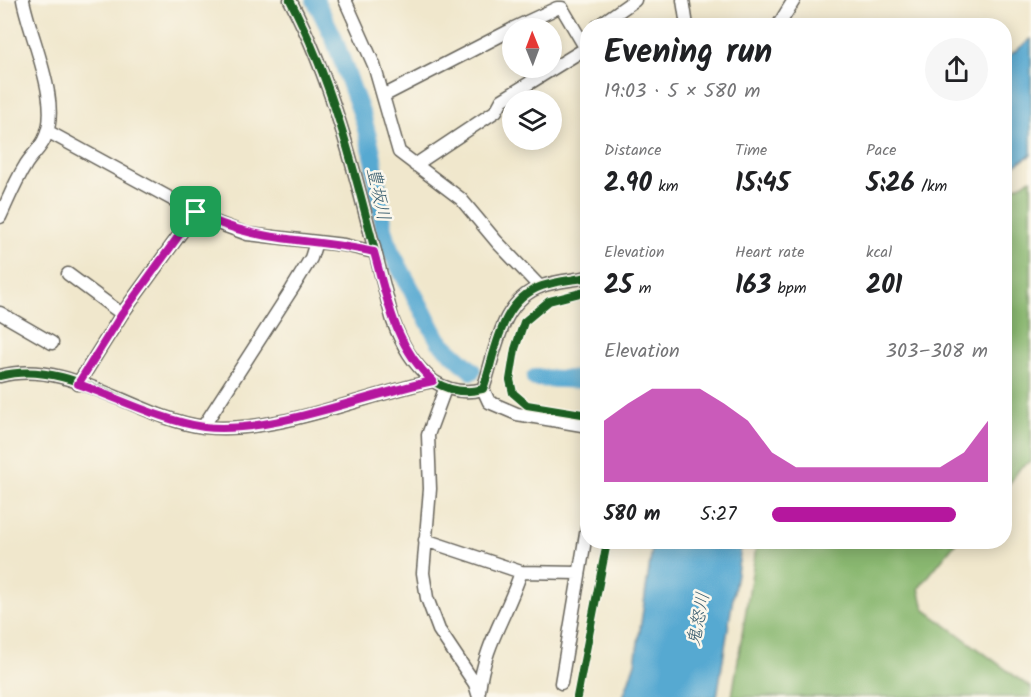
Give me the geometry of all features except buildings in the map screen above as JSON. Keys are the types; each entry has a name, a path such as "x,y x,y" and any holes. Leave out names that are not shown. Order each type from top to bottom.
{"street":[{"path":"0,217 24,167 44,140 50,106 22,0"},
{"path":"290,0 319,64 332,102 401,342 418,368 445,389 470,393 485,385"},
{"path":"345,0 374,65 399,152 460,200 540,286"},
{"path":"609,18 635,0"},
{"path":"683,0 686,18"},
{"path":"783,18 794,0"},
{"path":"537,18 557,8 562,8 580,36"},
{"path":"383,96 502,35"},
{"path":"415,165 496,111 502,100 580,49"},
{"path":"47,130 196,212 247,234 374,252"},
{"path":"78,384 122,314 196,212"},
{"path":"203,427 311,258 316,242"},
{"path":"69,274 122,314"},
{"path":"580,278 540,286 514,307 502,325 485,385 489,402 517,414 580,425"},
{"path":"0,314 52,343"},
{"path":"0,376 14,372 47,372 203,427 244,426 277,420 433,381"},
{"path":"445,389 428,435 430,489 423,573 427,598 439,630 475,684 479,696"},
{"path":"425,540 520,572 578,573"},
{"path":"561,683 583,549"},
{"path":"479,696 481,668 489,643 511,602 520,572"}],"green space":[{"path":"1031,179 1031,461 1020,468 1012,480 1012,188"},
{"path":"756,549 950,549 919,588 924,609 1031,688 1031,697 732,697"}],"water":[{"path":"1031,39 1031,155 1012,167 1012,54"},
{"name":"鬼怒川","path":"652,549 741,549 717,697 623,697 635,663"}],"waterway":[{"name":"豊坂川","path":"315,0 333,36 363,118 372,152 384,229 390,250 439,341 472,371"},
{"name":"豊坂川","path":"535,378 580,380"}],"cycle path":[{"path":"290,0 308,38 338,117 393,321 409,354 433,381"},
{"path":"0,376 26,372 52,375 103,391 179,422 205,427 232,428 289,420 433,381 457,391 476,391 483,389 501,330 516,303 528,293 542,286 580,278"},
{"path":"580,293 549,301 524,322 515,349 510,380 513,393 527,405 580,414"},
{"path":"577,697 606,549"}],"route":[{"path":"196,212 212,221 247,234 344,245 374,252 401,342 418,368 433,381 277,420 244,426 217,427 203,427 182,421 78,384 122,314 196,212"}]}
